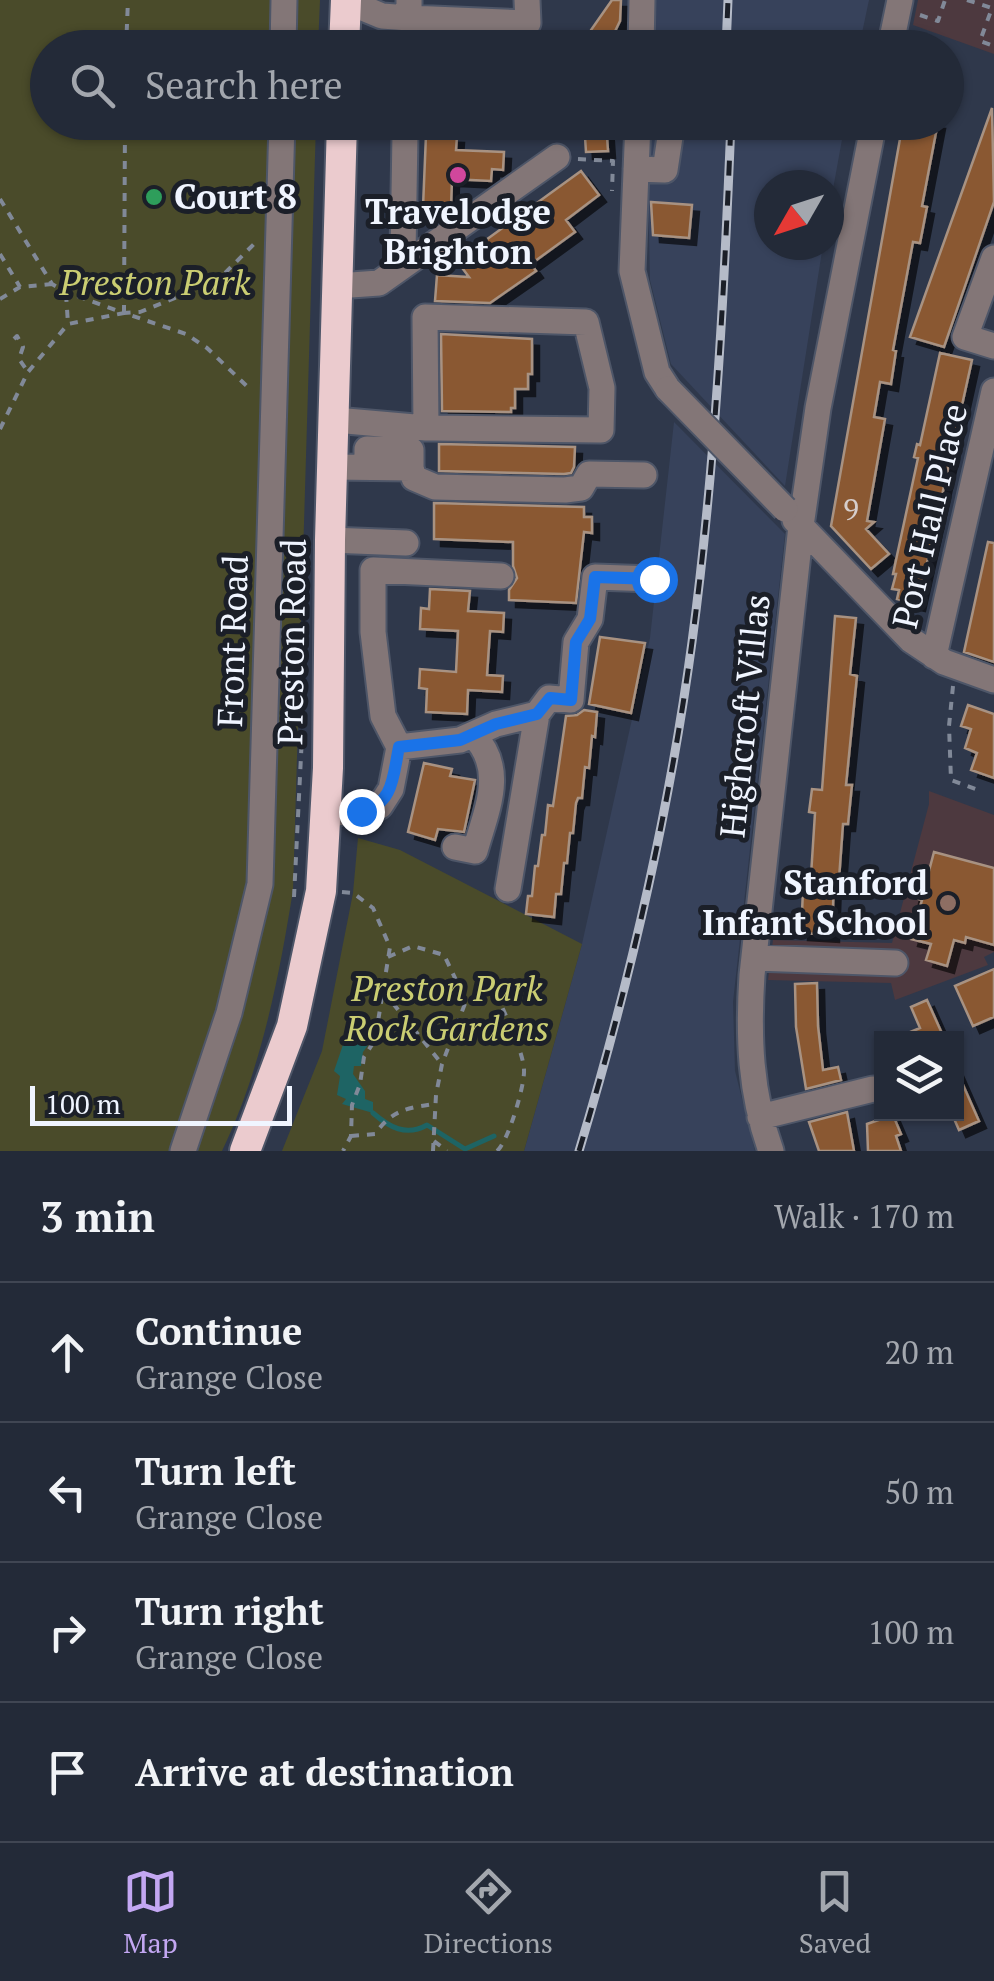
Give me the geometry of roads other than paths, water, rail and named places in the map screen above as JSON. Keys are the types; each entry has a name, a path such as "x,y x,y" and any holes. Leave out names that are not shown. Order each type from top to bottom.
{"highway":[{"path":"345,30 346,0"},
{"name":"Preston Road","path":"245,1151 292,1026 321,890 341,140"}],"street":[{"path":"283,30 284,0"},
{"path":"346,0 382,16 409,9 528,23 528,0"},
{"path":"641,30 642,0"},
{"name":"Front Road","path":"183,1151 229,1013 260,884 281,140"},
{"path":"406,140 403,254 408,262"},
{"path":"637,140 632,271 657,372 668,389 911,640 945,661 994,680"},
{"path":"636,170 665,170 670,140"},
{"name":"Highcroft Villas","path":"772,1151 760,1116 750,1044 754,958 793,518 870,140"},
{"path":"337,286 379,283 562,158"},
{"path":"994,258 965,337 994,346"},
{"path":"335,420 426,428 601,430 602,388 586,322 426,317 426,428"},
{"name":"Port Hall Place","path":"945,661 994,391"},
{"path":"333,467 411,468 414,478 435,486 565,490 580,488 589,474 644,475"},
{"path":"330,540 406,543"},
{"path":"326,815 371,809 387,799 399,747 382,716 373,632 373,570 501,576"},
{"path":"508,890 537,714 550,698 571,700 576,642 590,619 595,577 654,579"},
{"path":"399,747 445,743 537,714"},
{"path":"454,847 475,851 494,777 489,755 473,735"},
{"path":"754,958 895,962"},
{"path":"760,1116 873,1089"}],"waterway":[{"path":"373,1113 398,1129 427,1125 465,1149 494,1136"}],"railway":[{"path":"727,30 728,0"},
{"path":"579,1151 646,899 683,706 713,448 730,140"}],"place":[{"name":"Travelodge Brighton","path":"458,175"},
{"name":"Court 8","path":"154,197"},
{"name":"Stanford Infant School","path":"948,903"}],"park label":[{"name":"Preston Park","path":"155,283"},
{"name":"Preston Park Rock Gardens","path":"447,1009"}]}
